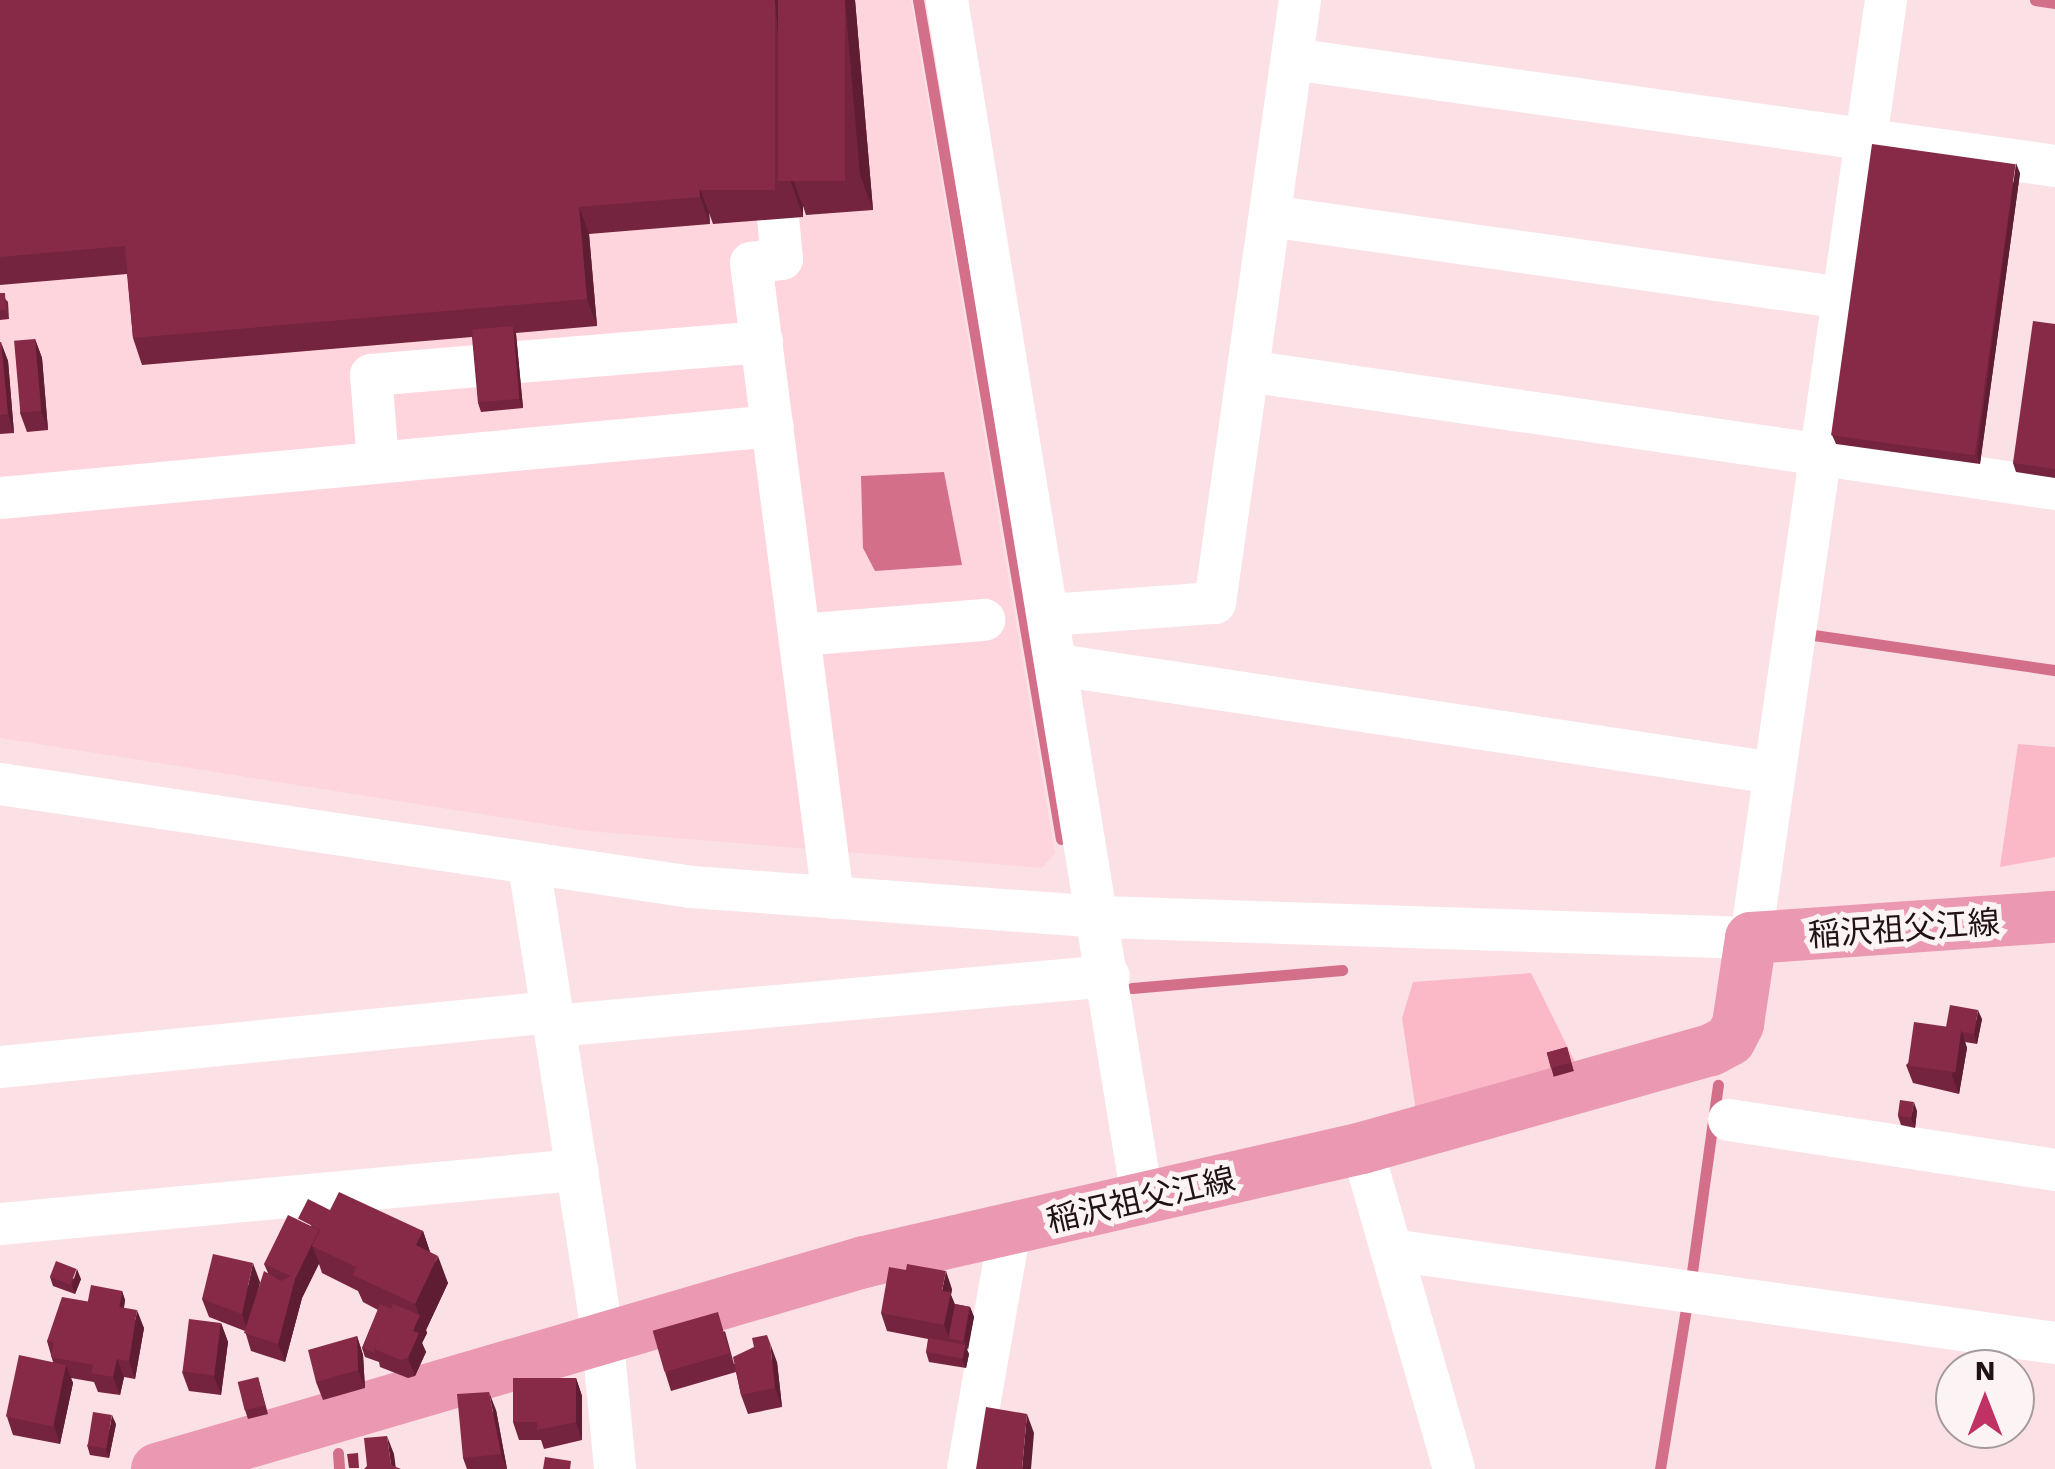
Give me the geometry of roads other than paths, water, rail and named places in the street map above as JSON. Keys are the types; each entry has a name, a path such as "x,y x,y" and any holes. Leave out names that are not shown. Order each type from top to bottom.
{"main road":[{"name":"稲沢祖父江線","path":"157,1469 408,1400 602,1333 1010,1229 1362,1148 1730,1040 1751,938 2055,917"}],"street":[{"path":"948,0 1100,917 1142,1198"},
{"path":"1050,614 1215,603 1300,0"},
{"path":"0,784 528,865 833,898 1100,917 1751,938 1886,0"},
{"path":"1292,58 2055,166"},
{"path":"1270,216 1843,298"},
{"path":"778,218 782,259 752,263 833,898"},
{"path":"378,462 371,375 762,342"},
{"path":"1248,371 2055,489"},
{"path":"0,498 773,426"},
{"path":"800,635 984,620"},
{"path":"1058,666 1774,773"},
{"path":"528,865 602,1333 614,1469"},
{"path":"0,1067 1109,976"},
{"path":"1728,1120 2055,1170"},
{"path":"1362,1148 1454,1469"},
{"path":"0,1224 577,1170"},
{"path":"968,1469 1010,1229"},
{"path":"1391,1250 2055,1343"}],"waterway":[{"path":"918,0 1061,839"},
{"path":"2035,0 2055,3"},
{"path":"1807,634 2055,670"},
{"path":"1132,988 1342,970"},
{"path":"1692,1272 1718,1085"},
{"path":"1660,1469 1686,1308"},
{"path":"338,1453 339,1469"}]}
